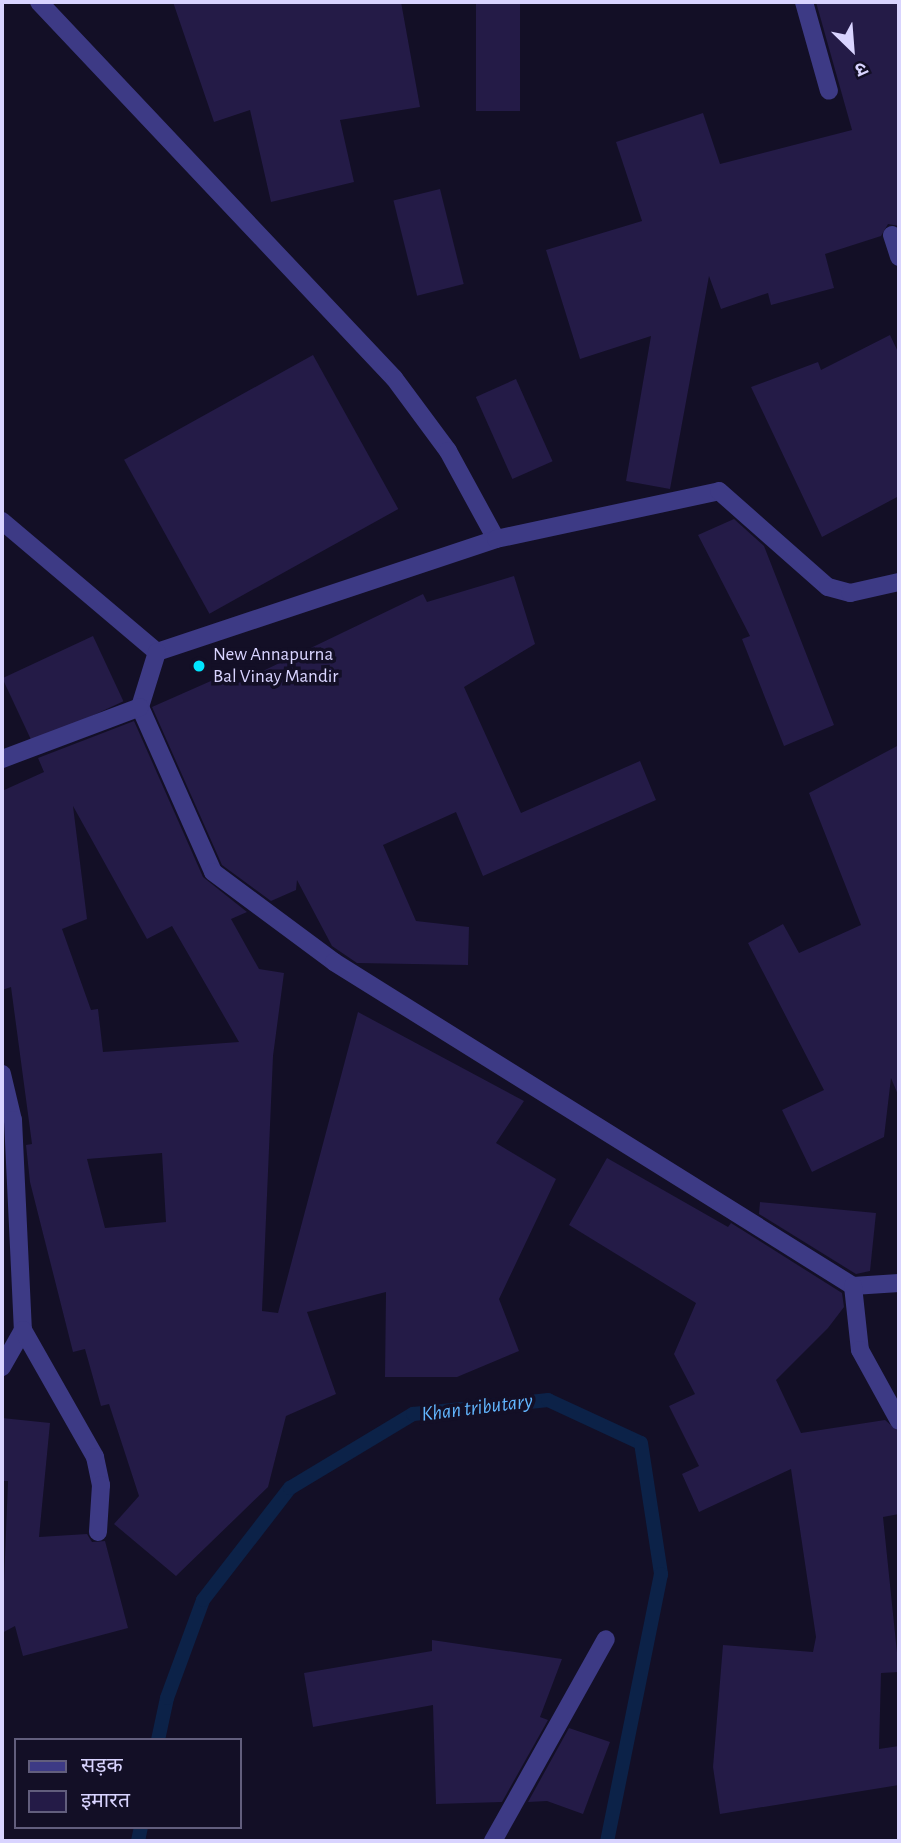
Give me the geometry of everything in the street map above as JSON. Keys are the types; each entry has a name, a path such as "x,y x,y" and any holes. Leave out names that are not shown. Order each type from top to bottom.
{"street":[{"path":"39,2 394,378 448,450 496,540"},
{"path":"804,2 829,91"},
{"path":"892,235 899,257"},
{"path":"157,652 496,540 719,491 828,587 850,593 899,582"},
{"path":"2,522 157,652"},
{"path":"157,652 140,706 213,872 334,962 853,1286 899,1283"},
{"path":"2,759 140,706"},
{"path":"2,1074 13,1120 23,1330 95,1457 101,1485 98,1532"},
{"path":"853,1286 860,1350 899,1421"},
{"path":"2,1367 23,1330"},
{"path":"493,1841 606,1639"}],"building":[{"path":"173,2 401,2 420,107 340,120 354,182 271,202 250,110 214,122"},
{"path":"476,2 520,2 520,111 476,111"},
{"path":"816,2 899,2 899,226 888,224 881,236 825,254 834,288 771,305 768,293 721,309 709,276 670,489 626,481 651,336 580,359 546,250 642,221 616,142 703,113 720,164 852,130"},
{"path":"440,189 464,284 417,296 393,201"},
{"path":"890,335 899,354 899,496 822,537 751,387 818,362 821,370"},
{"path":"313,355 398,509 209,614 124,460"},
{"path":"516,379 553,461 512,479 476,397"},
{"path":"734,519 764,546 834,725 784,746 742,639 750,636 698,535"},
{"path":"514,576 535,644 464,687 521,813 640,761 656,800 483,876 456,812 383,845 416,921 469,927 468,965 357,963 332,946 297,880 296,890 271,901 222,865 152,707 229,673 234,685 423,594 427,602"},
{"path":"93,636 123,701 33,744 2,678"},
{"path":"134,721 203,877 247,912 231,919 259,969 284,973 273,1056 262,1311 278,1313 358,1012 524,1101 496,1143 556,1179 499,1299 519,1351 457,1377 385,1377 386,1292 307,1312 336,1394 286,1416 268,1487 176,1576 114,1524 139,1496 109,1404 101,1406 85,1349 73,1352 30,1182 26,1145 32,1144 11,987 2,990 2,791 44,772 38,758","holes":["73,806 147,939 172,926 239,1042 103,1052 98,1009 91,1010 62,929 87,919","162,1153 166,1222 105,1228 87,1159"]},
{"path":"899,745 899,1097 891,1078 884,1137 812,1172 782,1110 824,1090 748,943 783,924 799,953 861,925 809,793"},
{"path":"607,1158 728,1227 731,1223 842,1293 844,1307 828,1328 776,1380 801,1433 885,1420 899,1432 899,1514 883,1517 899,1672 881,1673 879,1749 899,1746 899,1785 720,1814 713,1767 723,1645 813,1652 816,1637 791,1469 699,1512 682,1474 699,1466 669,1406 695,1394 674,1354 696,1303 569,1225"},
{"path":"760,1202 876,1213 870,1271 856,1274 759,1214"},
{"path":"2,1418 50,1423 39,1537 87,1534 92,1542 105,1541 128,1628 23,1656 15,1626 2,1633 8,1481 2,1481"},
{"path":"432,1640 562,1659 540,1717 548,1720 502,1802 436,1804 433,1705 313,1727 304,1673 432,1651"},
{"path":"569,1728 610,1742 583,1814 547,1801 528,1802"}],"waterway":[{"name":"Khan tributary","path":"158,1738 167,1698 203,1600 290,1488 413,1414 548,1400 641,1443 661,1574 607,1841"},
{"name":"Khan tributary","path":"138,1841 141,1829"}],"place":[{"name":"New Annapurna Bal Vinay Mandir","path":"199,666"}]}
